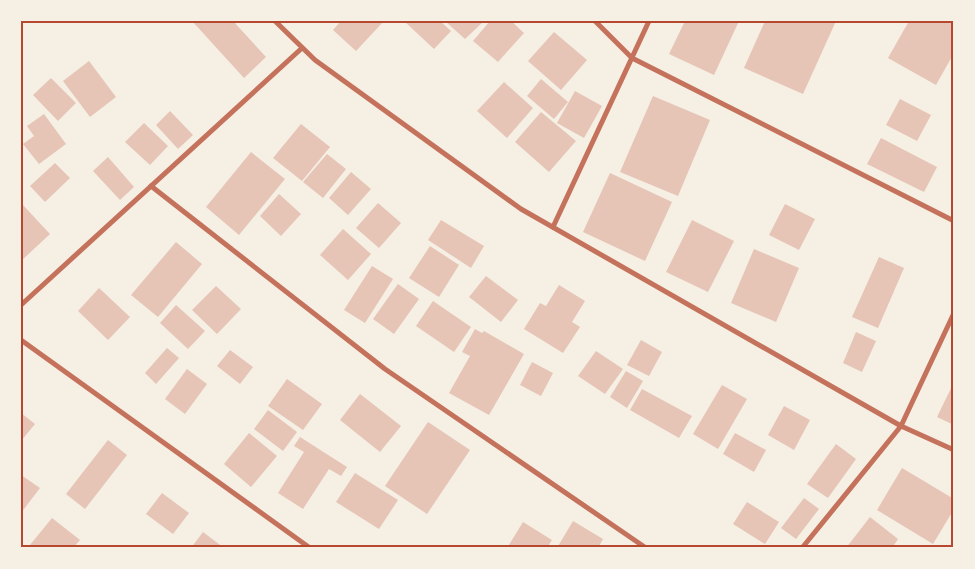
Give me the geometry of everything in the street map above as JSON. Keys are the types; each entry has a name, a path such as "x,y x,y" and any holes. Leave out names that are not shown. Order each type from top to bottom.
{"street":[{"path":"276,21 315,60 521,208 901,426 954,450"},
{"path":"595,21 632,58 954,221"},
{"path":"553,227 649,21"},
{"path":"21,305 302,48"},
{"path":"151,186 385,369 646,548"},
{"path":"802,548 901,426 954,313"},
{"path":"21,340 310,548"}],"building":[{"path":"192,21 233,21 266,57 244,78"},
{"path":"341,21 383,22 356,51 333,30"},
{"path":"404,21 440,21 451,31 434,49"},
{"path":"445,21 484,21 465,39"},
{"path":"490,21 511,21 524,33 498,62 473,41"},
{"path":"685,21 739,21 714,75 669,54"},
{"path":"765,21 836,21 803,94 744,68"},
{"path":"909,21 954,21 954,53 936,85 888,58"},
{"path":"554,32 587,60 561,90 528,61"},
{"path":"89,61 116,97 90,117 63,81"},
{"path":"51,78 76,103 58,121 33,95"},
{"path":"541,79 568,102 554,119 527,96"},
{"path":"504,82 533,108 507,138 477,111"},
{"path":"575,91 602,106 584,138 557,123"},
{"path":"653,96 710,120 678,196 620,172"},
{"path":"900,99 931,115 917,141 886,125"},
{"path":"170,111 193,135 178,149 156,125"},
{"path":"541,112 576,141 549,172 515,142"},
{"path":"44,114 66,144 39,164 23,144 34,136 27,126"},
{"path":"144,123 168,146 150,165 125,142"},
{"path":"301,124 330,147 302,181 273,158"},
{"path":"881,138 937,167 924,192 867,164"},
{"path":"251,152 285,179 239,235 206,207"},
{"path":"327,154 346,169 323,198 303,182"},
{"path":"108,157 134,187 120,200 93,171"},
{"path":"55,163 70,178 45,202 30,186"},
{"path":"351,172 371,189 348,215 329,198"},
{"path":"610,173 672,202 645,261 583,232"},
{"path":"279,194 301,214 281,236 260,216"},
{"path":"21,203 50,234 21,261"},
{"path":"378,203 401,223 379,248 356,228"},
{"path":"785,204 815,219 799,250 769,235"},
{"path":"441,220 484,246 471,268 428,240"},
{"path":"692,220 734,241 708,292 666,272"},
{"path":"343,229 371,254 348,280 320,255"},
{"path":"176,242 202,264 158,317 131,295"},
{"path":"430,246 459,265 439,297 409,278"},
{"path":"754,249 799,268 776,322 731,303"},
{"path":"879,257 904,268 878,328 852,317"},
{"path":"372,266 393,279 365,323 344,310"},
{"path":"486,276 518,300 501,322 469,297"},
{"path":"398,284 419,299 394,334 373,319"},
{"path":"559,285 585,301 572,322 580,327 563,353 524,329 540,303 546,306"},
{"path":"216,286 241,309 217,334 192,310"},
{"path":"99,288 130,317 108,340 78,311"},
{"path":"433,301 471,327 454,352 416,326"},
{"path":"176,305 205,331 188,349 160,323"},
{"path":"475,329 482,333 484,331 524,354 489,415 449,393 470,356 462,352"},
{"path":"856,332 876,341 862,372 843,363"},
{"path":"641,340 662,352 649,376 627,365"},
{"path":"167,348 179,358 156,384 145,373"},
{"path":"230,350 253,367 240,384 217,366"},
{"path":"596,351 623,369 605,394 578,376"},
{"path":"532,362 553,373 541,396 520,385"},
{"path":"187,369 207,384 185,414 165,399"},
{"path":"626,371 643,381 627,408 610,397"},
{"path":"287,379 322,404 303,430 268,406"},
{"path":"954,382 954,425 937,417"},
{"path":"722,385 747,399 718,449 693,434"},
{"path":"642,389 692,416 679,438 630,410"},
{"path":"360,394 401,426 380,452 340,420"},
{"path":"784,406 810,420 794,450 768,435"},
{"path":"268,410 297,432 283,451 254,429"},
{"path":"21,413 35,424 21,441"},
{"path":"428,422 470,450 427,514 385,486"},
{"path":"249,433 277,456 251,487 224,464"},
{"path":"735,433 766,450 754,472 723,454"},
{"path":"300,437 347,467 341,476 329,469 303,509 278,493 304,452 294,446"},
{"path":"108,440 127,455 85,509 66,494"},
{"path":"836,444 856,459 828,498 807,484"},
{"path":"902,468 954,499 954,509 933,544 877,510"},
{"path":"355,473 398,500 379,529 336,502"},
{"path":"21,475 40,488 21,513"},
{"path":"162,493 189,513 173,534 146,514"},
{"path":"804,498 819,509 796,539 781,528"},
{"path":"747,502 779,522 765,544 733,524"},
{"path":"870,517 898,539 892,548 846,548"},
{"path":"52,518 80,540 73,548 33,548 30,545"},
{"path":"573,521 603,539 598,548 557,548"},
{"path":"523,522 552,540 547,548 507,548"},
{"path":"203,532 224,548 191,548"}]}
